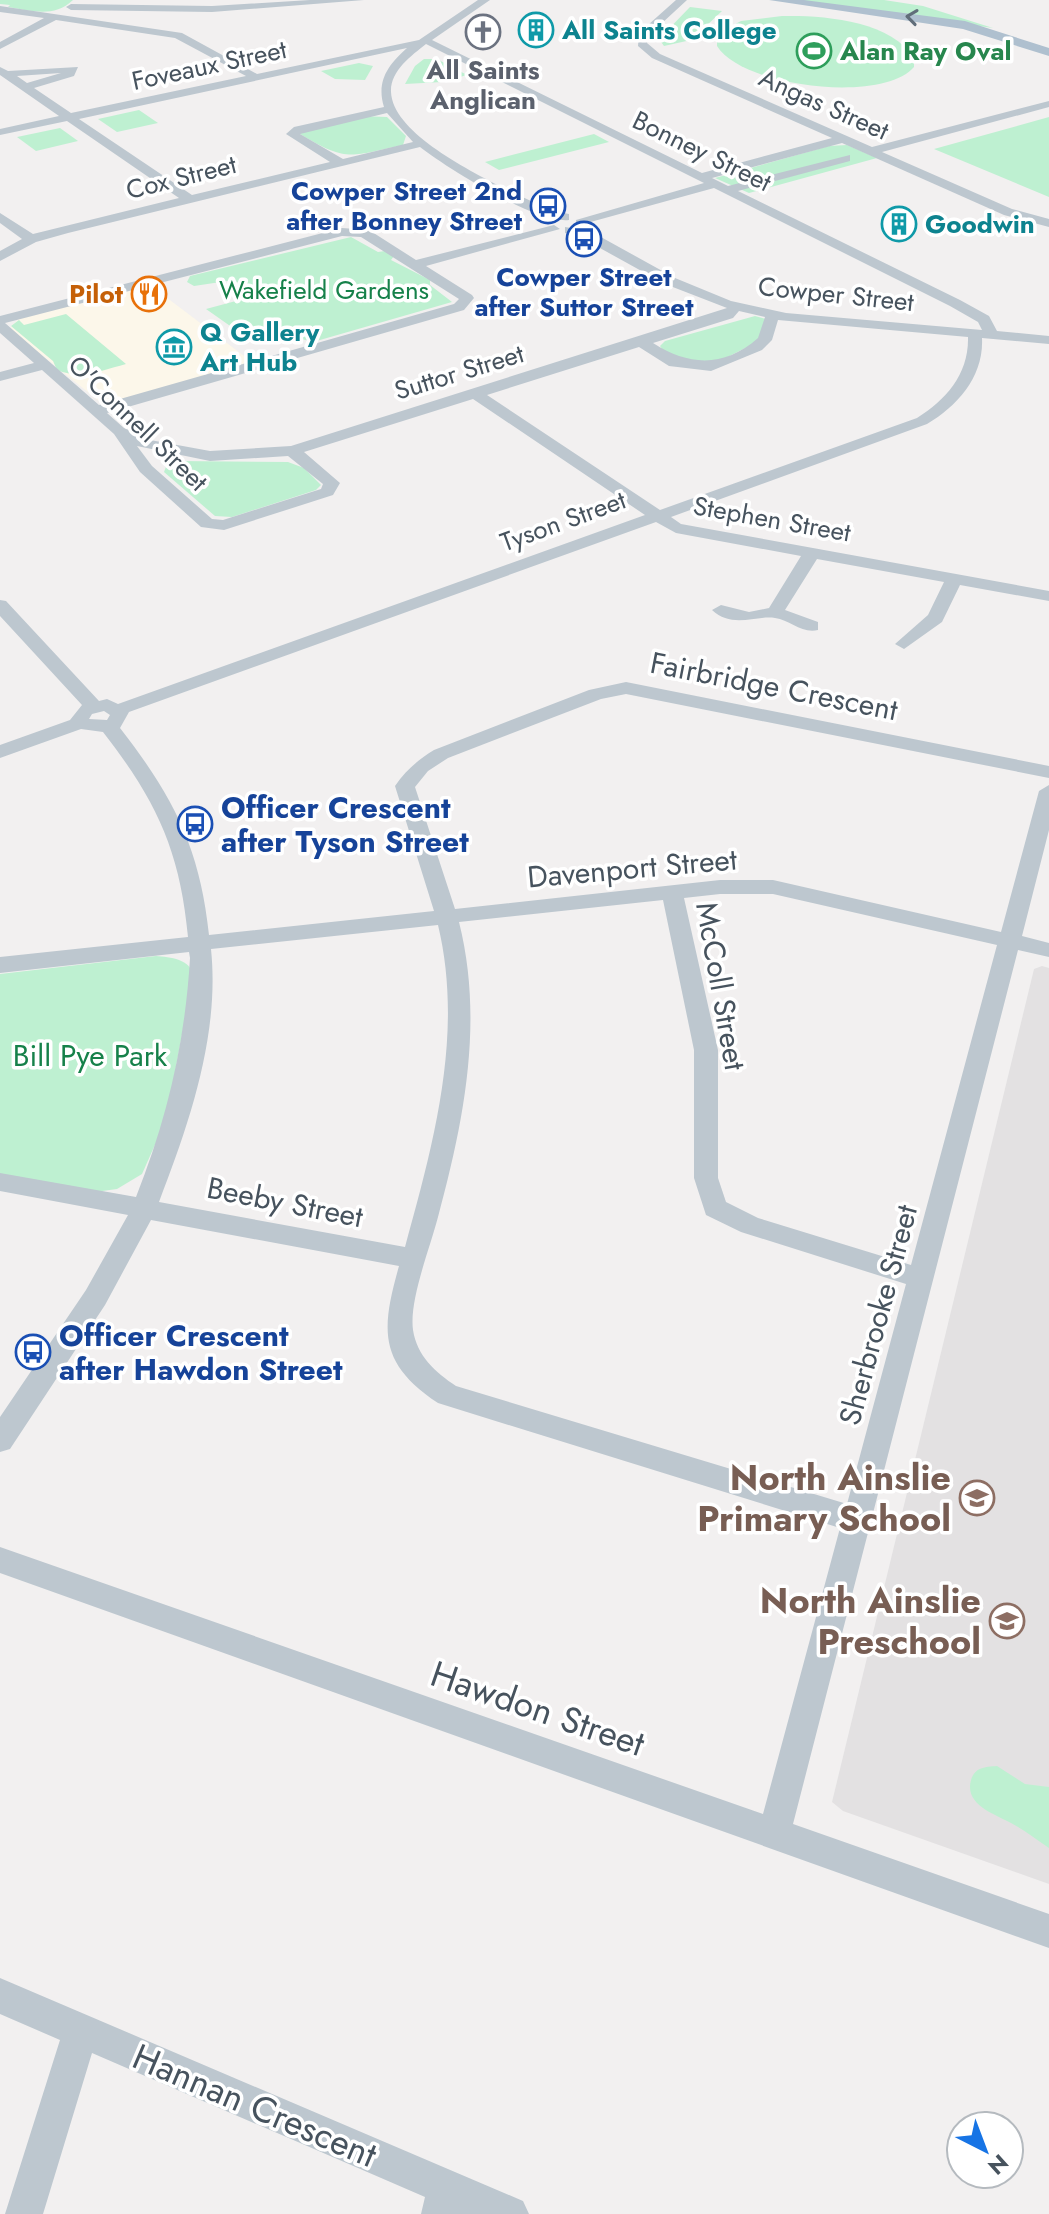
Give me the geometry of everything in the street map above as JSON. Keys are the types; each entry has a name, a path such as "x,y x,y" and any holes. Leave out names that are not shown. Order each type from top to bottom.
{"main road":[{"path":"775,0 965,25 1049,49"},
{"path":"910,3 972,19 1049,49"}],"street":[{"path":"0,46 56,17 74,3 165,9 359,0"},
{"path":"341,163 292,134 298,129 389,109 384,95 393,67 485,0"},
{"name":"Angas Street","path":"682,0 643,35 645,48 656,56 1008,212 1049,223"},
{"path":"0,9 178,35 255,77"},
{"name":"Bonney Street","path":"427,41 955,303 984,319 983,332"},
{"name":"Foveaux Street","path":"0,132 427,41"},
{"path":"404,57 452,53"},
{"path":"359,55 383,59 393,67"},
{"path":"3,72 74,69 70,74 26,87"},
{"path":"3,72 190,200"},
{"path":"874,152 1049,104"},
{"name":"Cowper Street","path":"389,109 419,144 684,288 736,306 773,314 1049,340"},
{"path":"700,177 843,139"},
{"name":"Cox Street","path":"0,257 31,239 419,144"},
{"path":"727,190 846,158"},
{"path":"414,265 714,184"},
{"path":"0,217 31,239"},
{"path":"0,323 342,232 364,233 467,298 466,303 96,411"},
{"path":"928,328 953,318 957,312 955,303"},
{"name":"Suttor Street","path":"119,431 146,444 179,452 223,456 292,451 728,315 736,306"},
{"path":"641,342 674,363 711,367 757,347 765,340 773,314"},
{"name":"O'Connell Street","path":"0,323 119,431 146,469 207,523 224,525 327,492 332,483 292,451"},
{"name":"Tyson Street","path":"113,718 655,515 941,412 965,379 976,341 983,332"},
{"path":"0,377 45,365"},
{"name":"Stephen Street","path":"475,394 676,528 1049,596"},
{"path":"146,469 179,452"},
{"path":"775,612 804,569 811,552"},
{"path":"904,644 936,618 954,578"},
{"path":"0,605 93,706"},
{"path":"721,610 749,617 775,612 812,626"},
{"name":"Fairbridge Crescent","path":"447,917 405,786 421,767 441,754 596,694 626,688 656,691 1049,772"},
{"path":"0,1440 85,1312 144,1209 182,1108 195,1050 209,942 185,849 153,784 107,705 93,706 81,714 81,723"},
{"path":"81,723 89,728 113,718"},
{"path":"0,752 81,723"},
{"name":"Sherbrooke Street","path":"774,1834 1047,805"},
{"name":"Davenport Street","path":"0,965 672,892 773,887 1049,950"},
{"name":"McColl Street","path":"672,892 706,1050 706,1178 715,1208 750,1225 920,1278"},
{"path":"447,917 460,1022 446,1148 399,1316 399,1338 416,1370 448,1395 857,1520"},
{"name":"Beeby Street","path":"0,1182 414,1259"},
{"name":"Hawdon Street","path":"0,1560 1049,1931"},
{"name":"Hannan Crescent","path":"0,1996 443,2200 510,2214"},
{"path":"24,2214 81,2031"}],"shaded area":[{"path":"145,286 154,288 252,362 111,403 100,402 12,331 11,326 20,318"},
{"name":"North Ainslie Primary School","path":"1042,966 1049,968 1049,1884 843,1811 832,1802 1034,969"}],"green space":[{"path":"0,0 73,0 66,6 42,12 8,7 10,5 0,4"},
{"path":"790,0 884,0 923,6 993,28"},
{"path":"690,7 722,11 704,28 700,38 664,46 659,39"},
{"name":"Alan Ray Oval","path":"782,16 835,19 872,28 903,45 914,58 914,67 897,78 873,85 813,86 754,72 731,60 717,46 717,34 741,21"},
{"path":"424,59 437,59 467,75 442,82 405,84 415,66"},
{"path":"359,63 373,66 365,80 335,79 321,71"},
{"path":"139,110 158,123 117,132 98,119"},
{"path":"360,116 387,117 406,136 403,145 360,154 340,153 300,134 300,130"},
{"path":"1049,117 1049,197 934,149"},
{"path":"60,128 78,141 36,151 17,137"},
{"path":"594,134 609,142 499,170 485,162"},
{"path":"847,145 877,158 749,193 715,178 829,146"},
{"name":"Wakefield Gardens","path":"351,237 378,252 385,251 394,256 391,260 430,280 430,285 452,302 313,342 298,338 294,327 259,331 249,324 233,328 206,309 247,298 244,294 251,292 234,280 194,286 187,282 190,276"},
{"path":"66,314 126,364 83,374 66,373 57,370 53,361 11,326 19,320 24,325"},
{"path":"755,316 766,319 763,339 710,366 665,353 660,346 665,341"},
{"path":"176,461 288,462 304,468 321,485 316,490 232,517 215,516 164,472 167,464"},
{"name":"Bill Pye Park","path":"156,956 184,962 193,976 166,1120 142,1174 117,1189 95,1192 0,1175 0,974"},
{"path":"997,1766 1025,1784 1049,1787 1049,1848 982,1808 972,1796 971,1780 975,1772"}],"place":[{"name":"All Saints College","path":"536,30"},
{"name":"All Saints Anglican","path":"483,32"},
{"name":"Alan Ray Oval","path":"814,51"},
{"name":"Cowper Street 2nd after Bonney Street","path":"548,206"},
{"name":"Goodwin","path":"899,224"},
{"name":"Cowper Street after Suttor Street","path":"584,239"},
{"name":"Pilot","path":"149,294"},
{"name":"Q Gallery Art Hub","path":"174,347"},
{"name":"Officer Crescent after Tyson Street","path":"195,824"},
{"name":"Officer Crescent after Hawdon Street","path":"33,1352"},
{"name":"North Ainslie Primary School","path":"977,1498"},
{"name":"North Ainslie Preschool","path":"1007,1621"}]}
